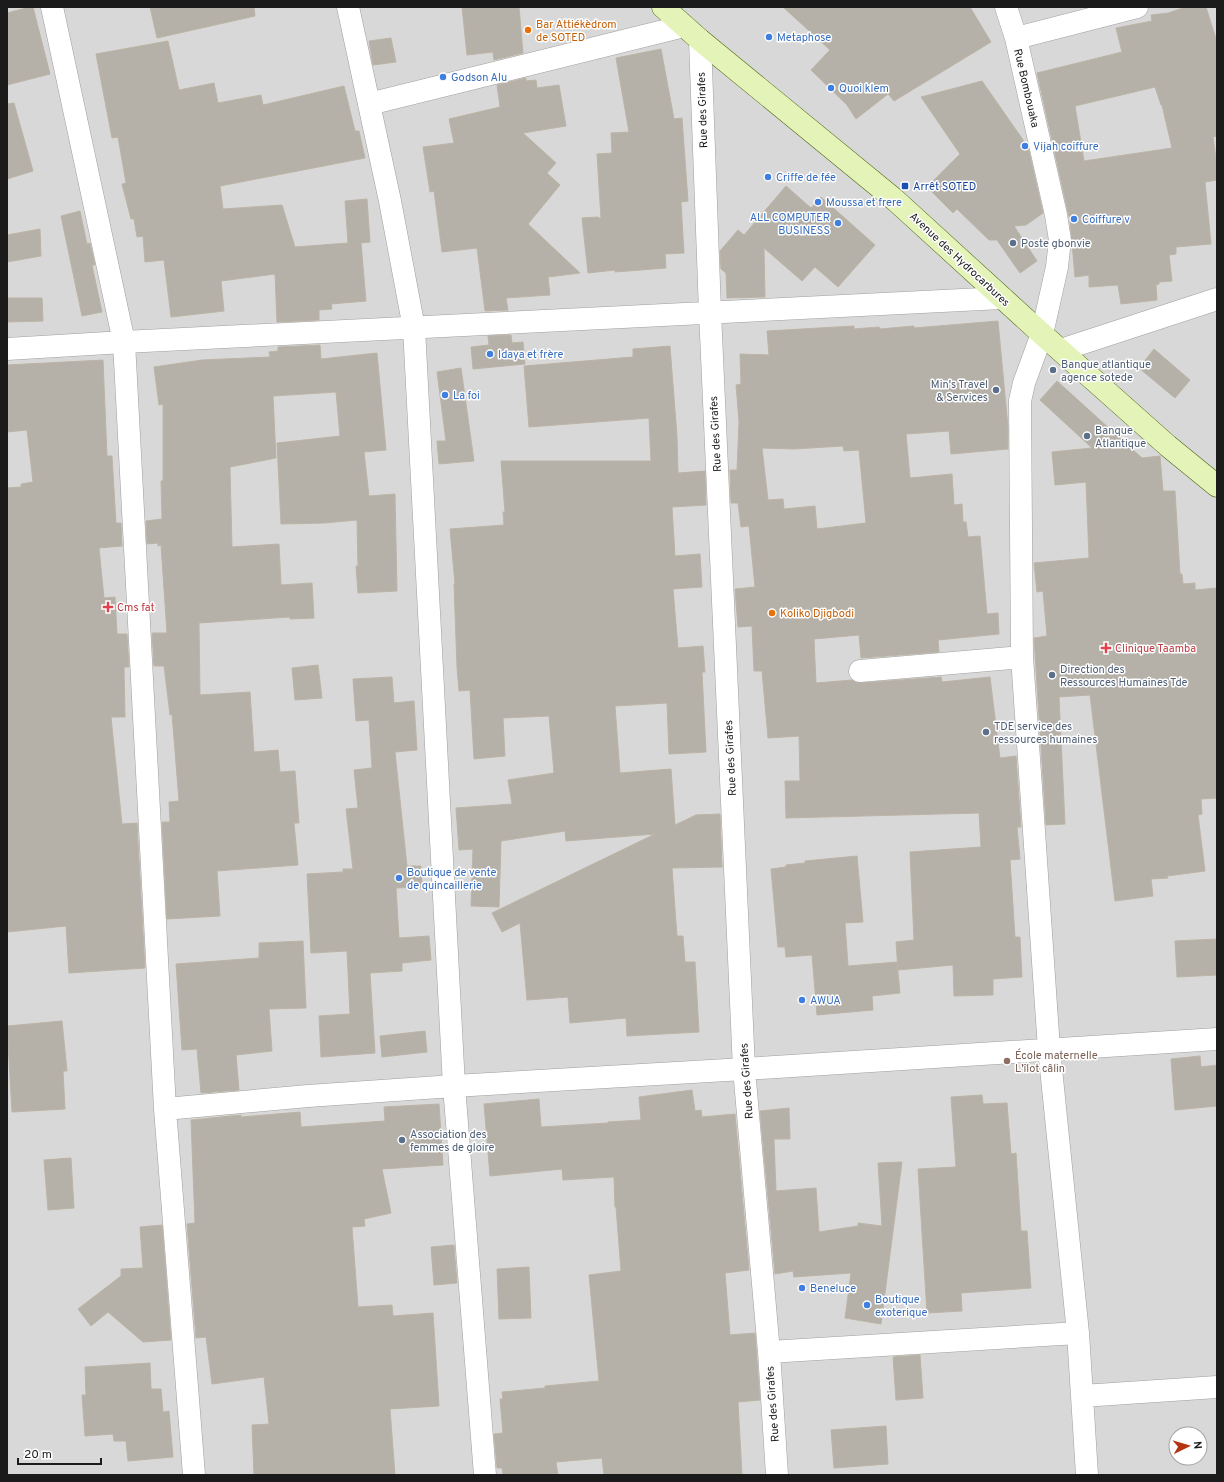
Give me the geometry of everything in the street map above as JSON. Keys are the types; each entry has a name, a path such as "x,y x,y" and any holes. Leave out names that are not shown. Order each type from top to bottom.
{"main road":[{"name":"Avenue des Hydrocarbures","path":"662,7 894,199 1002,298 1168,446 1217,486"}],"street":[{"path":"52,7 124,342 165,1109 194,1475"},
{"path":"348,7 414,328 454,1086 485,1475"},
{"name":"Rue Bombouaka","path":"1006,7 1016,38 1056,215 1060,240 1057,267 1042,334 1024,383 1020,401 1022,658 1049,1049 1078,1332 1087,1475"},
{"path":"1016,38 1137,7"},
{"path":"369,104 692,33"},
{"name":"Rue des Girafes","path":"692,33 710,312 744,1069 769,1352 777,1475"},
{"path":"7,349 1002,298"},
{"path":"1061,350 1217,298"},
{"path":"860,671 1022,658"},
{"path":"165,1109 308,1096 454,1086 1217,1039"},
{"path":"769,1352 1078,1332"},
{"path":"1082,1396 1217,1387"}],"shaded area":[{"path":"7,7 1217,7 1217,1475 7,1475"}],"building":[{"path":"33,7 50,74 7,85 7,13"},
{"path":"150,7 254,7 255,16 157,38"},
{"path":"462,7 519,7 523,53 494,60 493,52 467,55"},
{"path":"783,7 970,7 991,42 894,101 888,94 856,119 847,105 811,70 830,50"},
{"path":"1186,7 1206,7 1217,42 1217,136 1213,137 1217,166 1217,180 1205,182 1211,244 1176,247 1176,254 1169,255 1172,281 1159,282 1159,284 1156,285 1157,300 1121,304 1118,285 1089,287 1089,275 1075,277 1070,221 1037,73 1122,52 1116,28 1152,21 1151,15 1168,13","holes":["1155,87 1172,148 1084,161 1075,106"]},
{"path":"391,38 396,62 373,65 369,41"},
{"path":"168,41 179,90 214,83 218,103 261,95 263,105 344,86 355,131 359,131 365,158 220,186 223,209 282,205 295,247 348,243 345,201 367,199 370,242 361,243 366,301 331,304 332,309 319,310 319,320 277,322 275,274 221,281 224,311 171,317 164,260 145,262 143,236 137,237 134,219 131,219 122,184 126,183 118,137 112,138 96,54"},
{"path":"661,49 674,119 682,118 688,201 681,202 684,253 665,254 666,268 615,272 615,270 588,273 582,218 598,217 601,219 597,154 612,153 611,133 629,132 616,58"},
{"path":"526,78 526,81 536,80 537,88 559,85 566,126 523,133 556,163 547,173 560,185 528,224 580,273 548,277 550,295 506,298 508,310 485,311 477,248 442,252 434,191 430,192 423,147 454,143 449,119 500,107 497,85"},
{"path":"982,81 1028,147 1043,213 1026,225 1014,226 1037,261 1020,273 997,240 989,240 957,209 953,213 927,187 960,154 921,97"},
{"path":"14,103 33,171 7,179 7,104"},
{"path":"786,186 811,208 821,197 875,245 838,287 815,267 802,281 764,248 765,297 727,298 726,273 721,269 720,251 738,230 744,235"},
{"path":"80,211 87,244 90,243 95,265 92,265 102,312 82,316 61,216"},
{"path":"40,229 41,256 7,262 7,235"},
{"path":"7,298 42,298 43,321 7,322"},
{"path":"998,321 1008,427 1008,449 951,454 949,431 906,434 910,478 952,474 954,505 962,504 963,522 966,522 968,537 980,536 987,614 998,613 999,634 938,640 939,652 861,658 859,635 814,639 816,683 852,680 861,683 941,677 942,682 990,677 1000,758 1016,756 1021,827 1017,827 1020,859 1010,860 1015,937 1020,937 1022,977 993,979 993,995 954,996 953,965 898,970 896,942 914,940 910,852 981,847 979,813 786,818 785,781 800,781 799,736 768,738 762,671 754,671 752,626 738,627 735,589 755,587 749,526 741,527 738,503 731,503 730,470 737,470 739,421 736,385 741,384 740,354 769,355 767,331 854,326 854,329 879,327 880,329 914,326 914,328","holes":["843,446 844,451 859,450 866,523 817,529 815,506 784,509 783,499 768,500 762,448 794,449"]},
{"path":"511,335 512,343 523,342 525,364 473,369 471,347 489,345 488,336"},
{"path":"320,345 321,359 377,353 386,450 364,452 369,496 395,494 397,591 358,593 356,566 358,566 357,520 324,523 281,524 277,443 340,436 336,392 273,396 276,458 230,467 232,547 279,544 281,585 312,583 314,618 290,619 290,617 199,623 200,695 250,692 254,752 278,750 280,772 295,771 299,823 294,823 298,865 217,871 220,916 167,919 162,822 170,822 169,802 179,801 172,714 170,715 164,666 154,666 152,633 167,633 161,545 158,546 158,543 147,544 146,521 162,519 161,481 163,481 163,404 159,405 154,367 202,360 270,357 269,352 278,351 278,347"},
{"path":"670,346 677,436 678,473 705,471 706,505 672,507 675,556 700,554 702,587 673,589 678,648 703,646 705,672 702,672 706,752 669,754 667,703 615,706 620,773 671,769 675,825 696,815 720,814 722,867 672,868 677,936 683,936 685,962 695,962 699,1032 627,1036 626,1018 570,1023 568,997 527,1000 520,923 502,932 492,913 655,834 566,841 565,831 501,841 499,907 471,906 473,849 459,850 456,808 512,804 508,780 554,773 549,716 503,718 505,756 474,759 470,690 459,691 455,584 450,529 504,525 503,512 505,512 501,461 651,461 649,418 529,427 524,366 633,357 633,349"},
{"path":"1154,349 1190,380 1175,398 1139,368"},
{"path":"103,360 107,456 112,456 116,523 121,523 122,546 99,548 104,598 115,597 117,634 127,634 129,667 124,667 125,717 111,717 122,824 137,823 145,968 69,973 66,926 7,932 7,488 21,487 21,484 33,482 27,430 7,432 7,365"},
{"path":"461,368 474,461 439,464 437,441 446,441 437,372"},
{"path":"1057,381 1142,458 1160,456 1163,491 1175,491 1180,574 1182,574 1183,584 1195,583 1195,590 1217,588 1217,798 1201,799 1202,814 1198,815 1205,871 1167,876 1168,878 1151,879 1153,896 1115,901 1090,695 1059,697 1065,824 1046,825 1034,638 1047,636 1043,591 1037,592 1034,563 1089,558 1086,482 1055,485 1052,452 1092,448 1040,400"},
{"path":"318,665 322,698 295,700 292,668"},
{"path":"392,677 394,703 414,701 417,750 395,752 407,866 421,866 422,887 396,888 399,938 429,936 431,960 402,963 402,971 370,973 375,1053 321,1057 319,1016 350,1014 347,951 311,953 307,874 343,872 343,869 353,869 346,809 358,808 354,770 372,768 369,720 356,721 353,679"},
{"path":"857,856 863,922 845,923 848,966 897,962 900,993 872,996 873,1010 817,1015 812,955 786,957 785,947 778,947 771,869 786,867 786,865 805,863 805,861"},
{"path":"1217,939 1217,975 1177,977 1175,941"},
{"path":"303,941 306,1008 269,1009 272,1051 236,1055 239,1090 201,1093 197,1049 182,1050 176,964 259,958 259,943"},
{"path":"62,1021 67,1071 63,1071 65,1109 12,1112 7,1026"},
{"path":"425,1031 427,1052 382,1057 380,1036"},
{"path":"1200,1056 1201,1067 1217,1065 1217,1106 1175,1110 1171,1059"},
{"path":"692,1090 695,1111 701,1110 702,1117 735,1114 749,1270 725,1273 730,1335 755,1333 760,1400 738,1402 742,1475 604,1475 602,1458 556,1462 558,1475 503,1475 502,1468 497,1468 494,1434 503,1433 500,1399 503,1399 502,1392 599,1381 589,1275 621,1271 615,1207 614,1177 563,1180 562,1169 490,1176 484,1104 539,1099 541,1127 608,1123 641,1120 639,1097"},
{"path":"982,1095 983,1104 1007,1103 1011,1154 1016,1153 1021,1231 1027,1231 1031,1288 961,1293 962,1311 927,1313 918,1169 956,1167 951,1097"},
{"path":"439,1104 443,1165 382,1169 391,1213 364,1219 365,1226 352,1227 358,1307 392,1305 393,1316 433,1313 439,1406 390,1409 395,1475 254,1475 252,1425 269,1424 264,1377 212,1384 206,1337 196,1338 187,1224 195,1223 191,1120 241,1115 241,1117 300,1112 301,1127 385,1121 384,1107"},
{"path":"789,1108 790,1139 774,1139 776,1191 816,1188 819,1232 858,1226 858,1223 882,1226 878,1163 902,1162 881,1324 845,1318 851,1273 794,1277 793,1271 775,1274 760,1111"},
{"path":"71,1158 74,1208 48,1210 44,1160"},
{"path":"162,1225 171,1340 143,1342 108,1312 91,1326 78,1309 121,1276 121,1269 143,1268 140,1227"},
{"path":"454,1245 457,1283 434,1285 431,1247"},
{"path":"529,1267 531,1318 499,1319 497,1269"},
{"path":"920,1355 923,1398 896,1400 893,1357"},
{"path":"150,1363 151,1389 161,1389 163,1412 169,1411 173,1457 128,1461 126,1441 114,1441 113,1434 85,1436 82,1395 86,1395 85,1367"},
{"path":"886,1426 888,1464 834,1468 831,1430"}],"place":[{"name":"Bar Attiékèdrom de SOTED","path":"528,30"},
{"name":"Metaphose","path":"769,37"},
{"name":"Godson Alu","path":"443,77"},
{"name":"Quoi klem","path":"831,88"},
{"name":"Vijah coiffure","path":"1025,146"},
{"name":"Criffe de fée","path":"768,177"},
{"name":"Arrêt SOTED","path":"905,186"},
{"name":"Moussa et frere","path":"818,202"},
{"name":"Coiffure v","path":"1074,219"},
{"name":"ALL COMPUTER BUSINESS","path":"838,223"},
{"name":"Poste gbonvie","path":"1013,243"},
{"name":"Idaya et frère","path":"490,354"},
{"name":"Banque atlantique agence sotede","path":"1053,370"},
{"name":"Min's Travel & Services","path":"996,390"},
{"name":"La foi","path":"445,395"},
{"name":"Banque Atlantique","path":"1087,436"},
{"name":"Cms fat","path":"108,607"},
{"name":"Koliko Djigbodi","path":"772,613"},
{"name":"Clinique Taamba","path":"1106,648"},
{"name":"Direction des Ressources Humaines Tde","path":"1052,675"},
{"name":"TDE service des ressources humaines","path":"986,732"},
{"name":"Boutique de vente de quincaillerie","path":"399,878"},
{"name":"AWUA","path":"802,1000"},
{"name":"École maternelle L'îlot câlin","path":"1007,1061"},
{"name":"Association des femmes de gloire","path":"402,1140"},
{"name":"Beneluce","path":"802,1288"},
{"name":"Boutique exoterique","path":"867,1305"}]}
